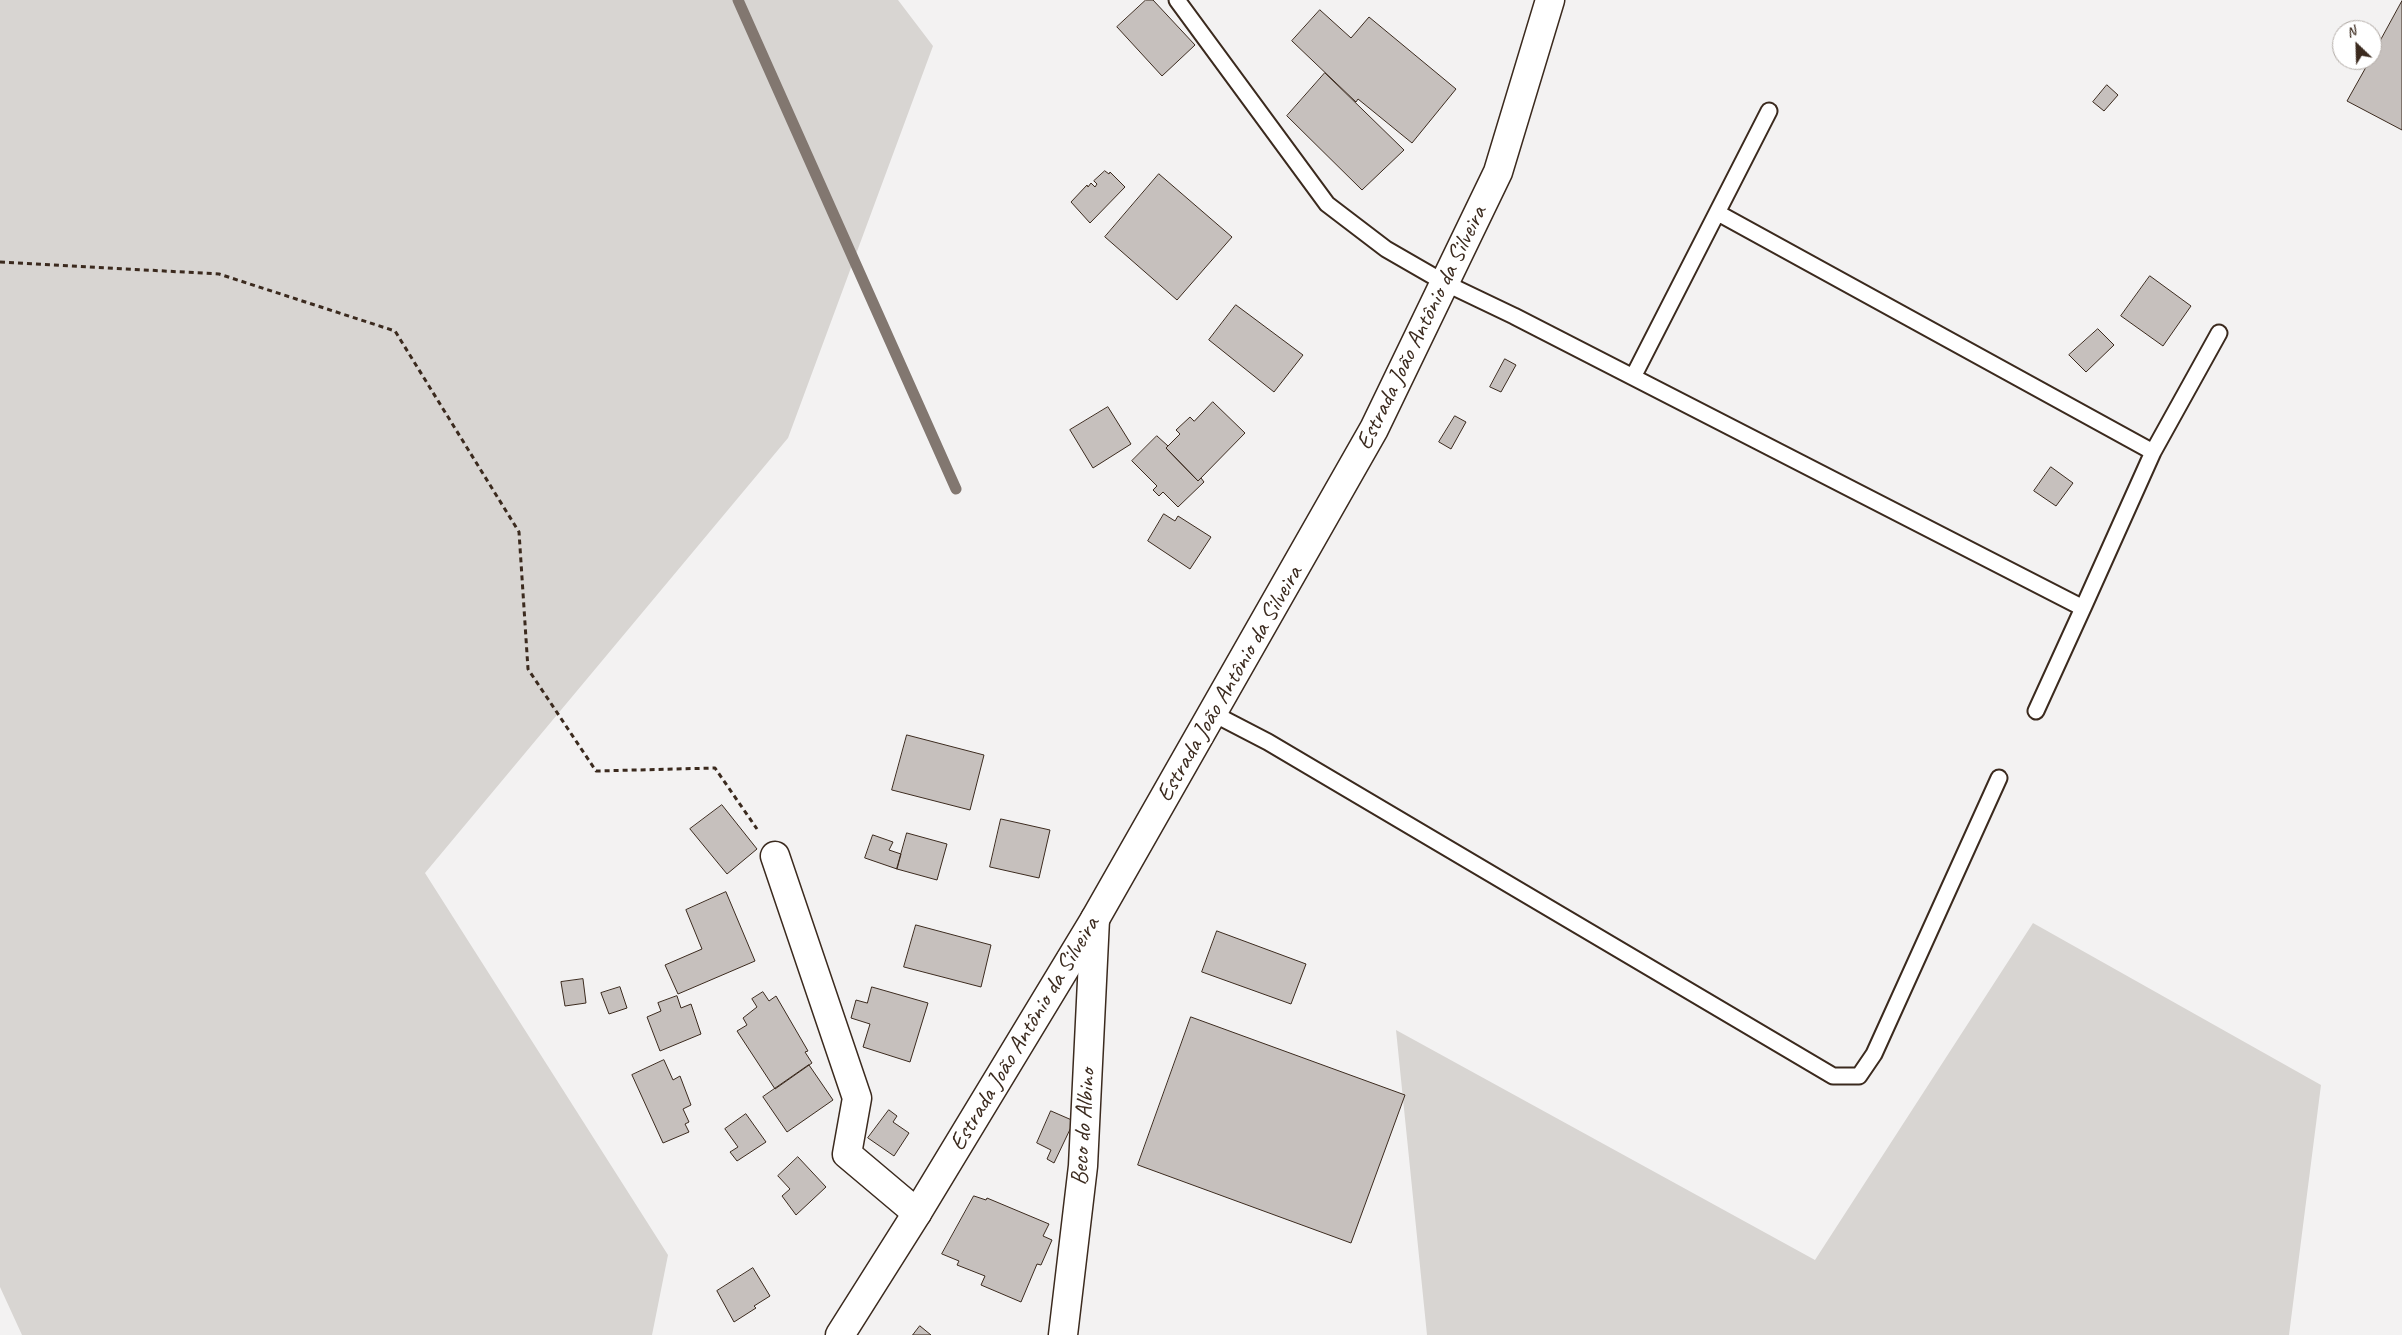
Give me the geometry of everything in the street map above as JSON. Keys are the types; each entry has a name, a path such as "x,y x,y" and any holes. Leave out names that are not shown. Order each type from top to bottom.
{"main road":[{"name":"Estrada João Antônio da Silveira","path":"840,1335 917,1213 1095,919 1214,714 1374,429 1498,172 1550,0"},
{"path":"775,856 857,1098 847,1154 917,1213"},
{"name":"Beco do Albino","path":"1062,1335 1083,1166 1095,919"}],"lane":[{"path":"1177,0 1327,204 1386,249 1445,283 1633,377 2083,608"},
{"path":"1633,377 1770,112"},
{"path":"1718,213 2153,452"},
{"path":"2036,711 2153,452 2219,333"},
{"path":"1214,714 1277,747 1833,1076 1859,1076 1874,1054 1999,778"}],"path":[{"path":"0,262 219,274 395,331 519,532 528,669 596,771 715,768 775,856"}],"shaded area":[{"path":"0,0 898,0 933,46 788,438 425,873 668,1255 652,1335 22,1335 0,1287"},
{"path":"2033,923 2321,1085 2289,1335 1427,1335 1396,1030 1815,1260"}],"building":[{"path":"1146,0 1153,0 1195,45 1162,76 1117,27"},
{"path":"2402,1 2402,130 2347,101 2364,70 2382,70 2382,38"},
{"path":"1320,10 1351,38 1369,17 1456,89 1412,143 1358,99 1356,102 1292,41"},
{"path":"1325,73 1404,150 1362,190 1287,116"},
{"path":"2107,85 2118,95 2104,111 2093,102"},
{"path":"1105,171 1109,174 1110,172 1125,187 1090,223 1071,202 1087,185 1088,187 1091,183 1095,187 1097,184 1094,181"},
{"path":"1159,174 1232,237 1177,300 1105,237"},
{"path":"2150,276 2191,306 2163,346 2121,316"},
{"path":"1236,305 1303,355 1274,392 1209,340"},
{"path":"2098,329 2114,345 2086,372 2069,355"},
{"path":"1505,359 1516,365 1501,392 1490,387"},
{"path":"1213,402 1245,433 1198,481 1166,448 1180,434 1176,430 1190,417 1194,421"},
{"path":"1108,407 1131,444 1093,468 1070,430"},
{"path":"1455,416 1466,422 1451,449 1439,442"},
{"path":"1157,436 1198,481 1201,478 1204,482 1178,507 1163,492 1159,496 1153,490 1157,486 1132,461"},
{"path":"2051,467 2073,483 2056,506 2034,491"},
{"path":"1164,514 1175,521 1178,516 1211,537 1190,569 1148,541"},
{"path":"907,735 984,755 970,810 892,790"},
{"path":"722,805 757,849 727,874 690,829"},
{"path":"1001,819 1050,830 1039,878 990,867"},
{"path":"907,833 947,844 937,880 897,869"},
{"path":"873,835 893,842 889,850 901,854 897,869 865,858"},
{"path":"726,892 755,961 678,994 665,965 702,949 686,910"},
{"path":"916,925 991,945 981,987 904,967"},
{"path":"1217,931 1306,964 1291,1004 1202,972"},
{"path":"583,979 586,1003 565,1006 561,982"},
{"path":"620,987 627,1008 609,1014 601,993"},
{"path":"872,987 928,1003 910,1062 863,1047 870,1024 851,1018 856,1000 867,1003"},
{"path":"763,992 769,1001 776,996 808,1051 805,1052 812,1063 775,1089 737,1031 747,1025 743,1018 757,1007 752,999"},
{"path":"677,996 681,1008 691,1004 701,1034 660,1051 647,1017 661,1011 658,1003"},
{"path":"1191,1017 1405,1095 1351,1243 1138,1165"},
{"path":"664,1060 673,1080 680,1076 691,1105 683,1109 689,1122 685,1124 689,1132 663,1143 632,1075"},
{"path":"809,1065 833,1100 787,1132 763,1097"},
{"path":"889,1110 897,1116 893,1122 909,1133 894,1156 868,1138"},
{"path":"1051,1111 1074,1121 1054,1163 1047,1159 1051,1150 1037,1143"},
{"path":"746,1114 766,1142 737,1161 730,1152 738,1147 725,1129"},
{"path":"798,1157 826,1187 796,1215 782,1196 790,1189 778,1176"},
{"path":"974,1196 986,1200 987,1198 1049,1224 1043,1236 1052,1240 1041,1265 1037,1264 1021,1302 981,1285 985,1276 957,1265 959,1261 942,1254"},
{"path":"753,1268 770,1296 754,1306 756,1308 734,1322 717,1291"},
{"path":"920,1326 931,1335 913,1335"}],"waterway":[{"path":"738,0 956,489"}]}
